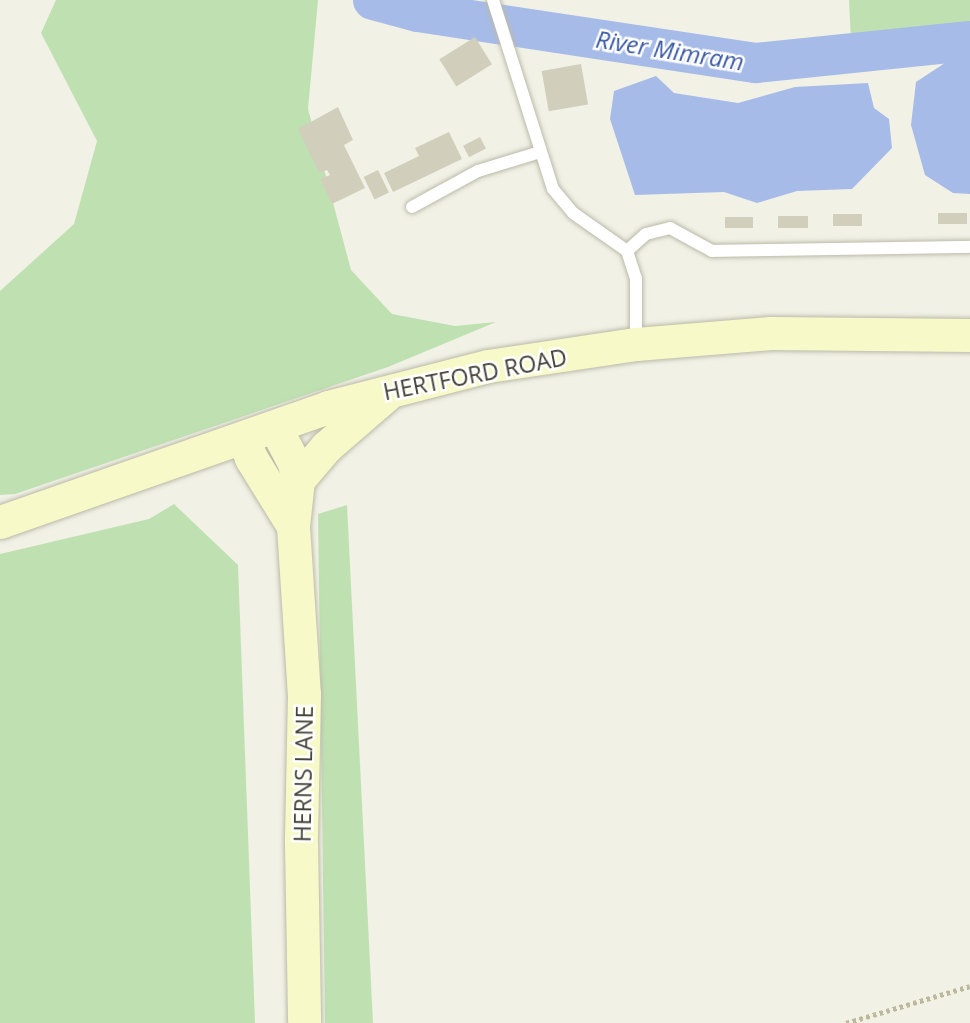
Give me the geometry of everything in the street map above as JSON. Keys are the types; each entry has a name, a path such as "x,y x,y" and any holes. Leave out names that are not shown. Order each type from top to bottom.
{"main road":[{"name":"HERTFORD ROAD","path":"0,522 395,388 488,366 636,344 771,333 970,335"},
{"path":"298,480 326,447 395,388"},
{"name":"HERNS LANE","path":"275,427 294,463 298,480 293,526 304,694 301,843 304,1023"},
{"name":"HERNS LANE","path":"243,438 251,458 293,526"}],"lane":[{"path":"493,0 552,189 573,213 627,251 636,278 636,344"},
{"path":"412,207 478,172 540,152"},
{"path":"627,251 646,233 670,228 712,251 970,247"}],"path":[{"path":"846,1023 970,986"}],"green space":[{"path":"56,0 318,0 308,109 351,270 392,314 455,326 496,322 388,367 15,494 0,495 0,291 74,224 97,141 41,33"},
{"path":"849,0 970,0 970,31 851,41"},
{"path":"174,504 238,565 255,1023 0,1023 0,554 149,519"},
{"path":"347,505 373,1023 325,1023 318,514"}],"water":[{"path":"957,55 970,56 970,194 953,193 925,175 911,125 916,82"},
{"path":"656,76 674,93 738,103 795,87 868,83 874,108 889,119 892,148 852,189 797,191 757,203 724,192 635,195 610,119 614,91"}],"building":[{"path":"475,37 492,64 456,86 439,59"},
{"path":"581,64 588,104 549,111 542,71"},
{"path":"338,107 353,140 344,145 365,188 332,204 320,179 330,175 327,170 319,173 298,129"},
{"path":"449,132 462,159 393,192 384,173 419,156 415,148"},
{"path":"480,137 486,149 469,157 463,146"},
{"path":"378,170 389,192 375,199 364,177"},
{"path":"938,213 967,213 967,224 938,224"},
{"path":"833,214 862,214 862,226 833,226"},
{"path":"778,216 808,216 808,228 778,228"},
{"path":"725,217 753,217 753,228 725,228"}],"waterway":[{"name":"River Mimram","path":"373,0 418,12 756,63 970,41"}]}
